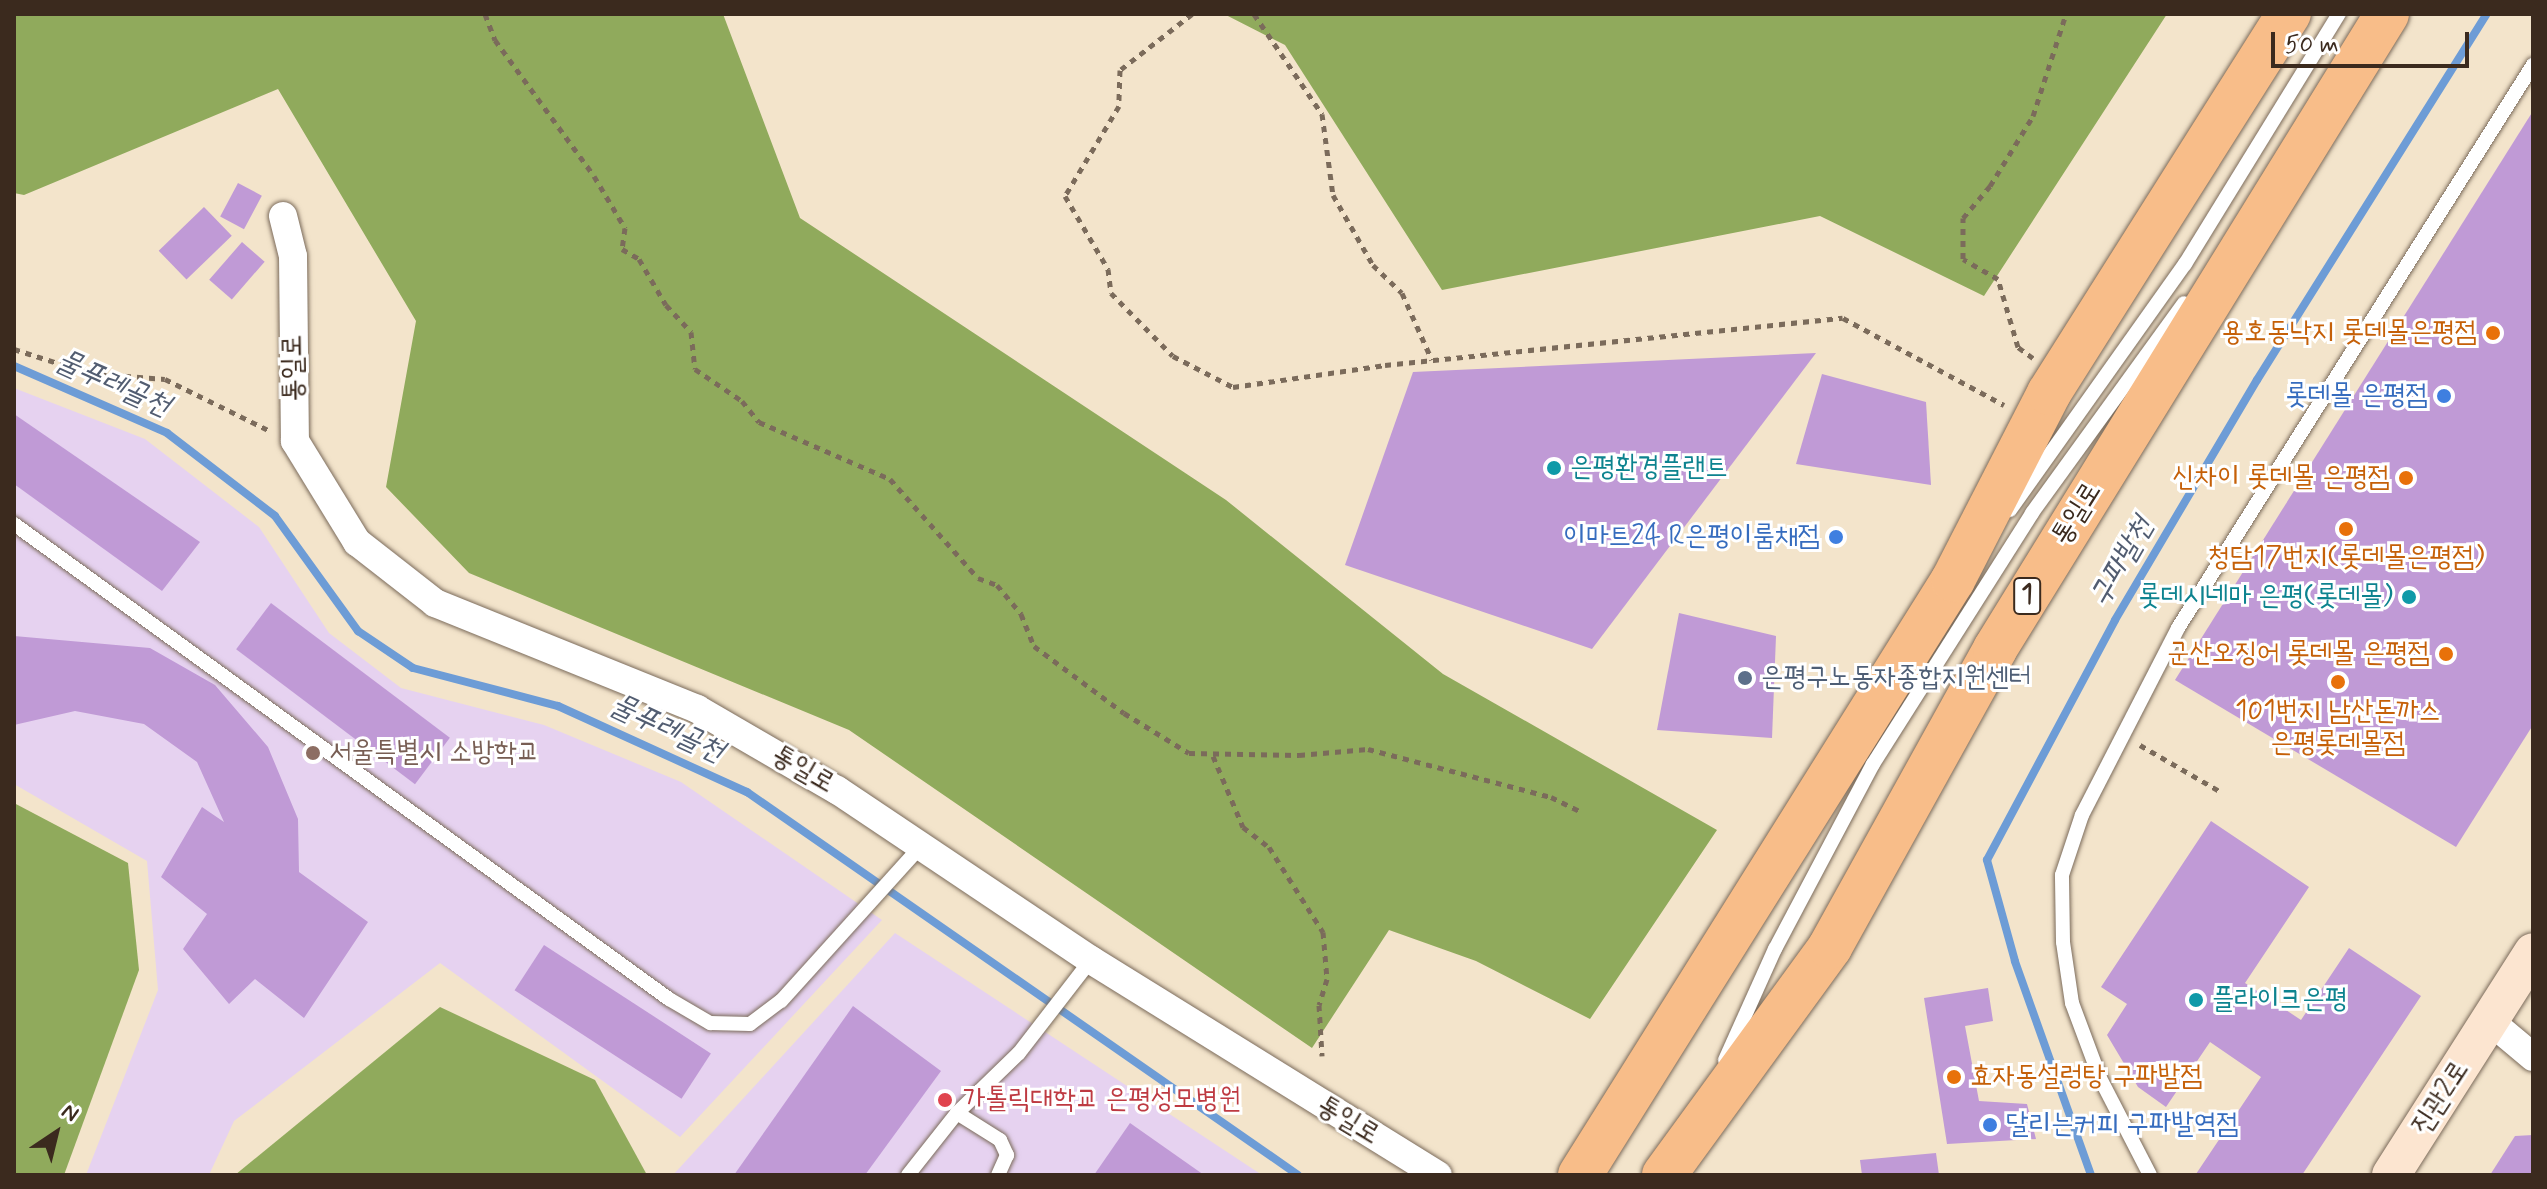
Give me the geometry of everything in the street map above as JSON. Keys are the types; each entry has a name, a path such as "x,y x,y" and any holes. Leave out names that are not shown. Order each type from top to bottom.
{"main road":[{"path":"1580,1175 1953,580 2049,393 2289,14"},
{"name":"통일로","path":"1664,1175 1830,947 1995,649 2387,14"}],"street":[{"name":"통일로","path":"283,216 293,256 295,441 357,542 435,603 697,709 922,845 1084,970 1438,1175"},
{"name":"진관2로","path":"2391,1175 2533,952"},
{"path":"2490,1021 2533,1057"}],"lane":[{"path":"1953,580 2017,502 2185,264 2339,14"},
{"path":"2150,1175 2100,1078 2072,1003 2063,942 2062,875 2082,815 2178,628 2533,65"},
{"path":"1690,1137 1775,949 1873,764 2032,513 2194,289 2236,256"},
{"path":"14,524 669,999 710,1023 750,1024 781,1001 922,845"},
{"path":"908,1175 957,1113 1019,1053 1084,970"},
{"path":"957,1113 1000,1140 1007,1155 998,1175"}],"path":[{"path":"485,14 495,40 594,176 625,228 622,249 639,259 666,305 691,332 695,369 742,401 759,422 890,479 978,578 997,585 1021,614 1034,646 1173,746 1213,756 1368,749 1551,797 1582,812"},
{"path":"1192,14 1120,70 1119,106 1065,196 1108,269 1111,293 1173,356 1233,387 1432,360 1843,318 2006,407"},
{"path":"1254,14 1322,114 1333,195 1373,265 1402,293 1432,360"},
{"path":"2038,361 2018,347 1998,279 1963,259 1963,218 1990,186 2033,116 2066,14"},
{"path":"14,349 89,373 165,379 295,441"},
{"path":"2140,745 2221,792"},
{"path":"1213,756 1243,827 1269,847 1323,932 1327,979 1319,1005 1322,1056"}],"shaded area":[{"name":"서울특별시 소방학교","path":"14,388 145,439 259,527 329,633 401,688 544,725 681,782 882,920 680,1137 440,963 234,1121 209,1175 86,1175 158,990 147,861 14,784"},
{"name":"가톨릭대학교 은평성모병원","path":"895,933 1262,1175 673,1175"}],"green space":[{"path":"14,14 723,14 800,218 1226,500 1443,674 1717,830 1590,1019 1476,961 1389,930 1312,1048 849,730 469,573 386,487 416,321 278,89 24,195 14,193"},
{"path":"1224,14 2167,14 1984,296 1820,216 1442,290 1285,45"},
{"path":"14,803 128,863 139,970 64,1175 14,1175"},
{"path":"440,1007 595,1080 647,1175 235,1175"}],"building":[{"name":"롯데몰 은평점","path":"2533,111 2533,725 2456,847 2175,680"},
{"path":"238,183 262,196 244,229 220,217"},
{"path":"204,207 232,236 186,280 159,251"},
{"path":"242,242 265,262 232,299 209,280"},
{"name":"은평환경플랜트","path":"1816,353 1592,649 1345,565 1413,372"},
{"path":"1822,374 1926,402 1931,485 1796,464"},
{"path":"14,414 200,542 162,591 14,484"},
{"path":"271,603 450,738 415,784 236,649"},
{"path":"1679,613 1776,636 1772,738 1657,730"},
{"path":"14,636 150,648 215,685 268,747 298,819 299,872 368,922 304,1018 255,979 229,1004 183,949 207,914 161,877 202,807 224,822 197,762 144,724 75,711 14,725"},
{"name":"플라이크은평","path":"2211,821 2309,887 2245,983 2301,1020 2349,948 2421,996 2302,1175 2196,1174 2261,1077 2210,1042 2166,1107 2138,1087 2107,1035 2127,1004 2101,987"},
{"path":"544,945 711,1053 681,1099 515,990"},
{"path":"1988,988 1993,1021 1965,1026 1979,1101 2027,1104 2036,1139 1947,1144 1924,998"},
{"path":"853,1006 941,1071 865,1175 734,1175"},
{"path":"1130,1123 1204,1175 1094,1175"},
{"path":"2533,1135 2533,1175 2490,1175 2515,1136"},
{"path":"1936,1153 1939,1175 1862,1175 1860,1160"}],"waterway":[{"name":"구파발천","path":"2091,1175 2015,961 1987,860 2115,620 2257,380 2487,14"},
{"name":"물푸레골천","path":"14,366 167,433 275,516 358,631 413,668 558,706 747,792 1298,1175"}],"place":[{"name":"용호동낙지 롯데몰은평점","path":"2493,333"},
{"name":"롯데몰 은평점","path":"2444,396"},
{"name":"은평환경플랜트","path":"1554,468"},
{"name":"신차이 롯데몰 은평점","path":"2406,478"},
{"name":"청담17번지(롯데몰은평점)","path":"2346,529"},
{"name":"이마트24 R은평이룸채점","path":"1836,537"},
{"name":"롯데시네마 은평(롯데몰)","path":"2409,597"},
{"name":"군산오징어 롯데몰 은평점","path":"2446,654"},
{"name":"은평구노동자종합지원센터","path":"1745,678"},
{"name":"101번지 남산돈까스 은평롯데몰점","path":"2338,682"},
{"name":"서울특별시 소방학교","path":"313,753"},
{"name":"플라이크은평","path":"2196,1000"},
{"name":"효자동설렁탕 구파발점","path":"1954,1077"},
{"name":"가톨릭대학교 은평성모병원","path":"945,1100"},
{"name":"달리는커피 구파발역점","path":"1990,1125"}]}
